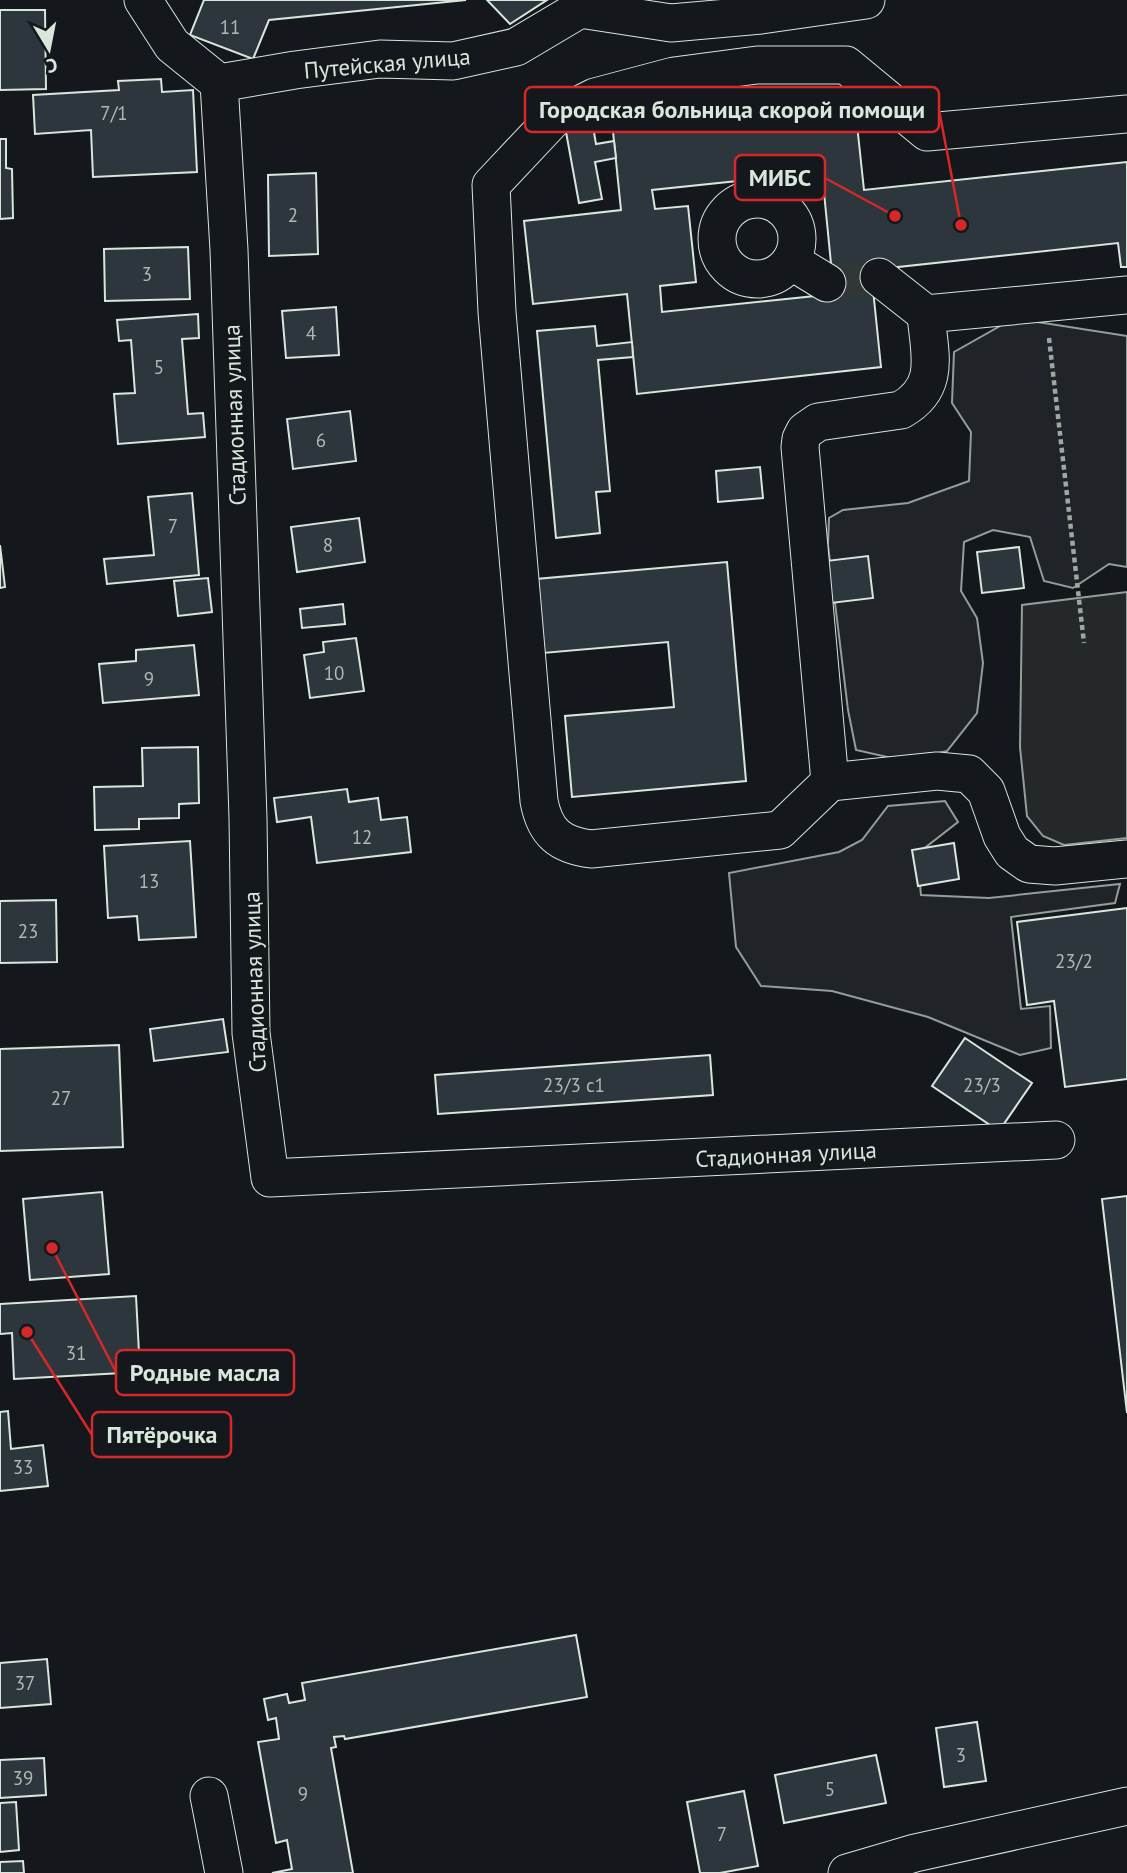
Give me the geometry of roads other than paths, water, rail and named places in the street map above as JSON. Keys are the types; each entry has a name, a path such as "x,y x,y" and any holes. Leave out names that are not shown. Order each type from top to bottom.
{"street":[{"path":"144,0 172,46 219,83"},
{"name":"Путейская улица","path":"219,83 380,59 453,61 516,47 580,9 671,23 761,15 866,0"},
{"path":"1127,114 927,132 846,65 757,65 674,76 595,97 555,117 491,185 497,312 539,801 542,817 550,830 561,841 575,847 591,849 780,830 830,782 937,771 969,774 986,790 1002,836 1012,852 1029,864 1055,866 1127,859"},
{"name":"Стадионная улица","path":"219,83 229,250 248,804 251,1033 270,1178 1056,1140"},
{"path":"791,261 827,283"},
{"path":"879,277 926,314 1127,295"},
{"path":"830,782 809,562 801,439 805,431 818,422 901,410 923,394 929,382 930,368 926,314"},
{"path":"209,1796 224,1873"},
{"path":"847,1873 915,1853 1127,1806"}],"tunnel":[{"path":"827,283 879,277"}],"place":[{"name":"МИБС","path":"895,216"},
{"name":"Городская больница скорой помощи","path":"961,225"},
{"name":"Родные масла","path":"52,1248"},
{"name":"Пятёрочка","path":"27,1332"}]}
